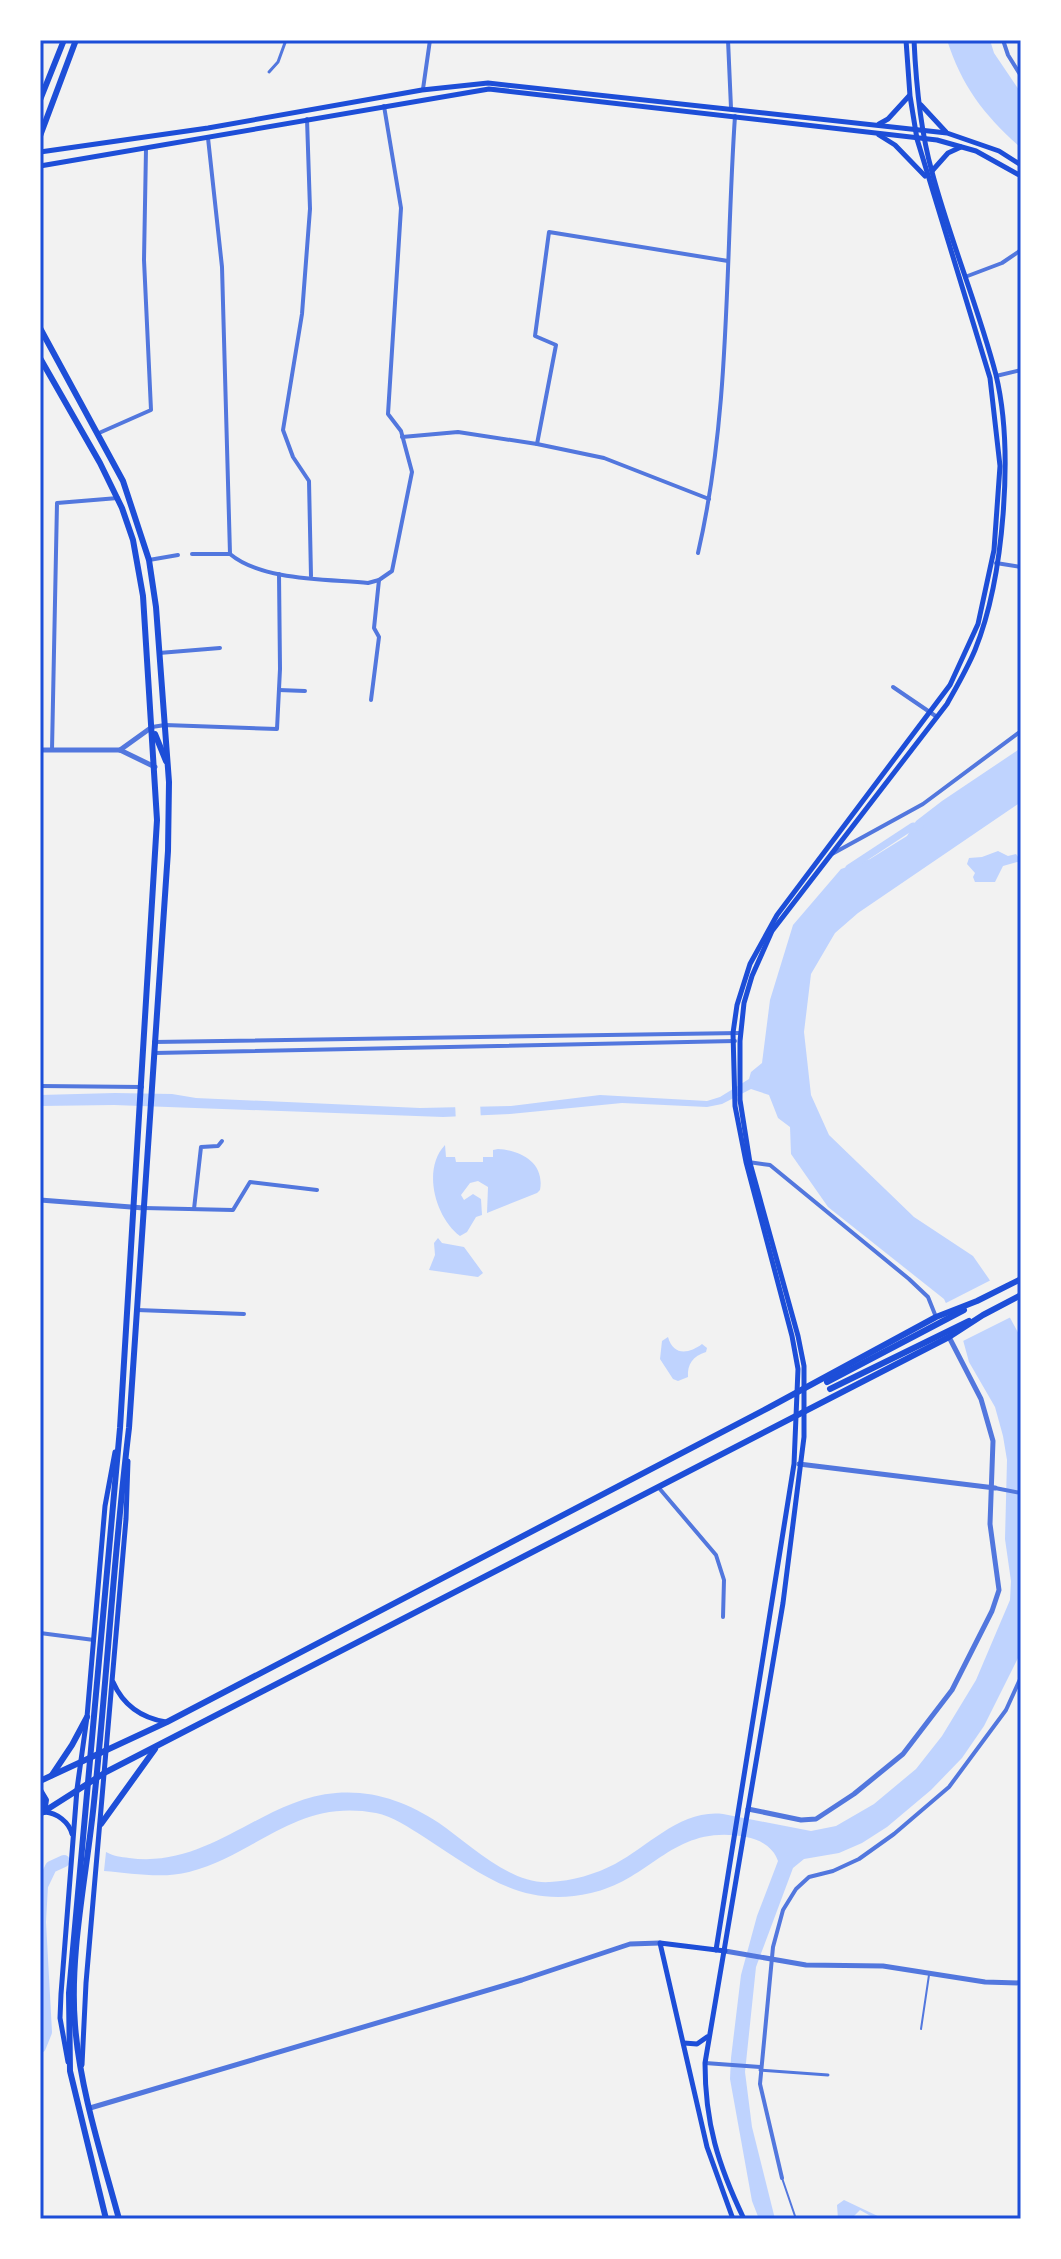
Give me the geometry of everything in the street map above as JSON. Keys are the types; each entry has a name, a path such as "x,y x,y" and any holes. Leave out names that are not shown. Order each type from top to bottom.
{"main road":[{"path":"40,100 64,40"},
{"path":"40,136 76,40"},
{"path":"737,1033 752,976 772,931 947,704 976,648 996,563 1003,515 1005,464 996,377 927,178 914,129 906,40"},
{"path":"745,1811 794,1464 795,1415 804,1366 748,1162 738,1101 737,1005 750,964 770,926 950,685 978,624 994,550 999,492 998,426 990,378 922,129 914,40"},
{"path":"40,152 208,128 422,90 497,83 922,129 947,133 987,146 1021,165"},
{"path":"40,166 489,89 925,139 963,147 998,161 1021,176"},
{"path":"878,124 888,119 910,95"},
{"path":"919,102 947,133"},
{"path":"878,135 895,145 927,178"},
{"path":"932,172 948,153 963,147"},
{"path":"40,328 123,481 149,560 168,767 168,851 129,1428 126,1519 82,2069"},
{"path":"40,358 118,498 133,540 143,596 157,820 104,1708 77,1957 70,2071"},
{"path":"152,727 168,767"},
{"path":"40,1781 167,1722 799,1391 1021,1279"},
{"path":"42,1813 106,1772 1020,1298"},
{"path":"942,1317 828,1386 951,1334"},
{"path":"716,1950 783,1603 803,1465 804,1410 799,1391"},
{"path":"106,2219 63,2046 61,1994 79,1763 87,1717 105,1506 120,1428"},
{"path":"115,1516 129,1428"},
{"path":"113,1682 124,1702 152,1719 167,1722"},
{"path":"52,1775 87,1717"},
{"path":"101,1824 157,1747"},
{"path":"40,1790 46,1800 42,1813"},
{"path":"42,1813 52,1812 64,1820 71,1828 74,1839"},
{"path":"739,1841 725,1951 705,2063 708,2122 722,2169 744,2219"},
{"path":"725,1951 660,1943 711,2160 731,2218"},
{"path":"72,2022 90,2108 119,2219"},
{"path":"683,2043 697,2044 709,2036"}],"street":[{"path":"269,72 278,62 286,40"},
{"path":"422,90 430,40"},
{"path":"728,40 731,108"},
{"path":"1003,40 1021,76"},
{"path":"192,554 230,554 238,561 279,574 368,583 392,571 412,472 402,437 388,414 401,208 384,106"},
{"path":"698,553 718,445 735,116"},
{"path":"307,119 310,209 304,299 283,430 293,457 309,481 311,577"},
{"path":"208,138 222,267 230,554"},
{"path":"99,433 151,410 144,260 146,149"},
{"path":"537,444 556,345 535,336 549,232 728,261"},
{"path":"962,278 1002,263 1021,250"},
{"path":"996,377 1021,370"},
{"path":"402,437 458,432 537,444 604,458 710,500"},
{"path":"52,750 57,503 118,498"},
{"path":"149,560 178,555"},
{"path":"996,563 1021,567"},
{"path":"120,750 152,727 165,725 277,729 279,574"},
{"path":"371,700 379,637 374,628 379,580"},
{"path":"159,653 220,648"},
{"path":"893,687 937,717"},
{"path":"279,690 305,691"},
{"path":"831,854 923,804 1021,731"},
{"path":"40,750 120,750 155,767"},
{"path":"154,1042 737,1033"},
{"path":"154,1053 736,1042"},
{"path":"40,1086 142,1087"},
{"path":"194,1209 201,1147 218,1146 222,1141"},
{"path":"748,1162 770,1165 909,1279 928,1297 942,1317"},
{"path":"40,1200 144,1208 233,1210 250,1182 317,1190"},
{"path":"137,1310 244,1314"},
{"path":"745,1811 801,1820 816,1819 854,1794 903,1754 952,1690 992,1611 999,1590 990,1524 993,1441 981,1399 951,1334"},
{"path":"794,1464 1021,1493"},
{"path":"658,1485 716,1555 724,1580 723,1617"},
{"path":"40,1633 94,1640"},
{"path":"782,2178 760,2084 760,2068 773,1947 783,1910 796,1889 809,1877 833,1871 859,1859 949,1787 1006,1710 1021,1677"},
{"path":"90,2108 507,1984 630,1944 660,1943"},
{"path":"725,1951 806,1965 883,1966 985,1982 1021,1983"},
{"path":"705,2063 828,2075"}],"lane":[{"path":"921,2029 929,1974"},
{"path":"782,2178 796,2219"}],"water":[{"path":"947,40 990,40 994,53 1021,93 1021,148 976,100"},
{"path":"1021,748 1021,802 858,913 835,933 811,974 804,1032 811,1095 829,1135 914,1217 973,1256 1021,1338 1021,1652 984,1726 962,1758 931,1790 887,1827 862,1843 839,1853 804,1859 793,1868 756,1967 745,2072 752,2127 775,2219 759,2219 752,2201 730,2079 741,1975 757,1916 778,1861 770,1848 761,1842 721,1835 700,1838 681,1845 612,1886 566,1897 522,1892 483,1875 401,1823 376,1813 348,1810 300,1820 214,1864 179,1874 104,1871 106,1852 129,1858 158,1859 185,1853 309,1798 336,1793 364,1793 402,1803 427,1816 491,1862 520,1877 550,1882 575,1879 608,1868 666,1830 693,1817 723,1814 811,1831 836,1826 874,1804 916,1769 942,1736 976,1680 1010,1600 1011,1581 1005,1539 1007,1460 1003,1436 995,1407 969,1362 963,1340 944,1299 828,1207 791,1154 790,1127 778,1118 769,1095 751,1089 722,1104 707,1107 622,1103 443,1117 114,1105 40,1106 40,1095 172,1094 196,1098 420,1108 511,1106 600,1095 707,1101 720,1097 749,1079 751,1072 762,1063 770,1000 793,925 841,869 870,859 907,836 916,821"},
{"path":"998,851 1008,856 1016,854 1021,861 1003,866 995,882 975,882 975,873 967,864 969,858"},
{"path":"445,1145 446,1157 455,1157 456,1162 483,1162 483,1157 493,1157 493,1150 498,1149 523,1155 539,1172 540,1190 487,1213 488,1187 478,1181 470,1183 461,1195 464,1200 473,1194 481,1199 482,1215 476,1217 467,1232 460,1236 444,1217 434,1192 434,1167"},
{"path":"438,1238 442,1243 464,1247 483,1273 478,1277 429,1270 435,1255 434,1243"},
{"path":"668,1337 678,1350 692,1350 702,1344 707,1348 692,1361 688,1377 678,1381 673,1379 660,1359 662,1341"},
{"path":"844,2200 884,2219 876,2219 860,2210 851,2219 838,2219 837,2205"}],"pier":[{"path":"480,1103 481,1120 456,1121 455,1104"},
{"path":"993,1279 1013,1316 961,1342 942,1305"}],"waterway":[{"path":"849,868 913,826 920,827"},
{"path":"40,2047 46,2032 40,1922 42,1886 51,1867 64,1861"}]}
